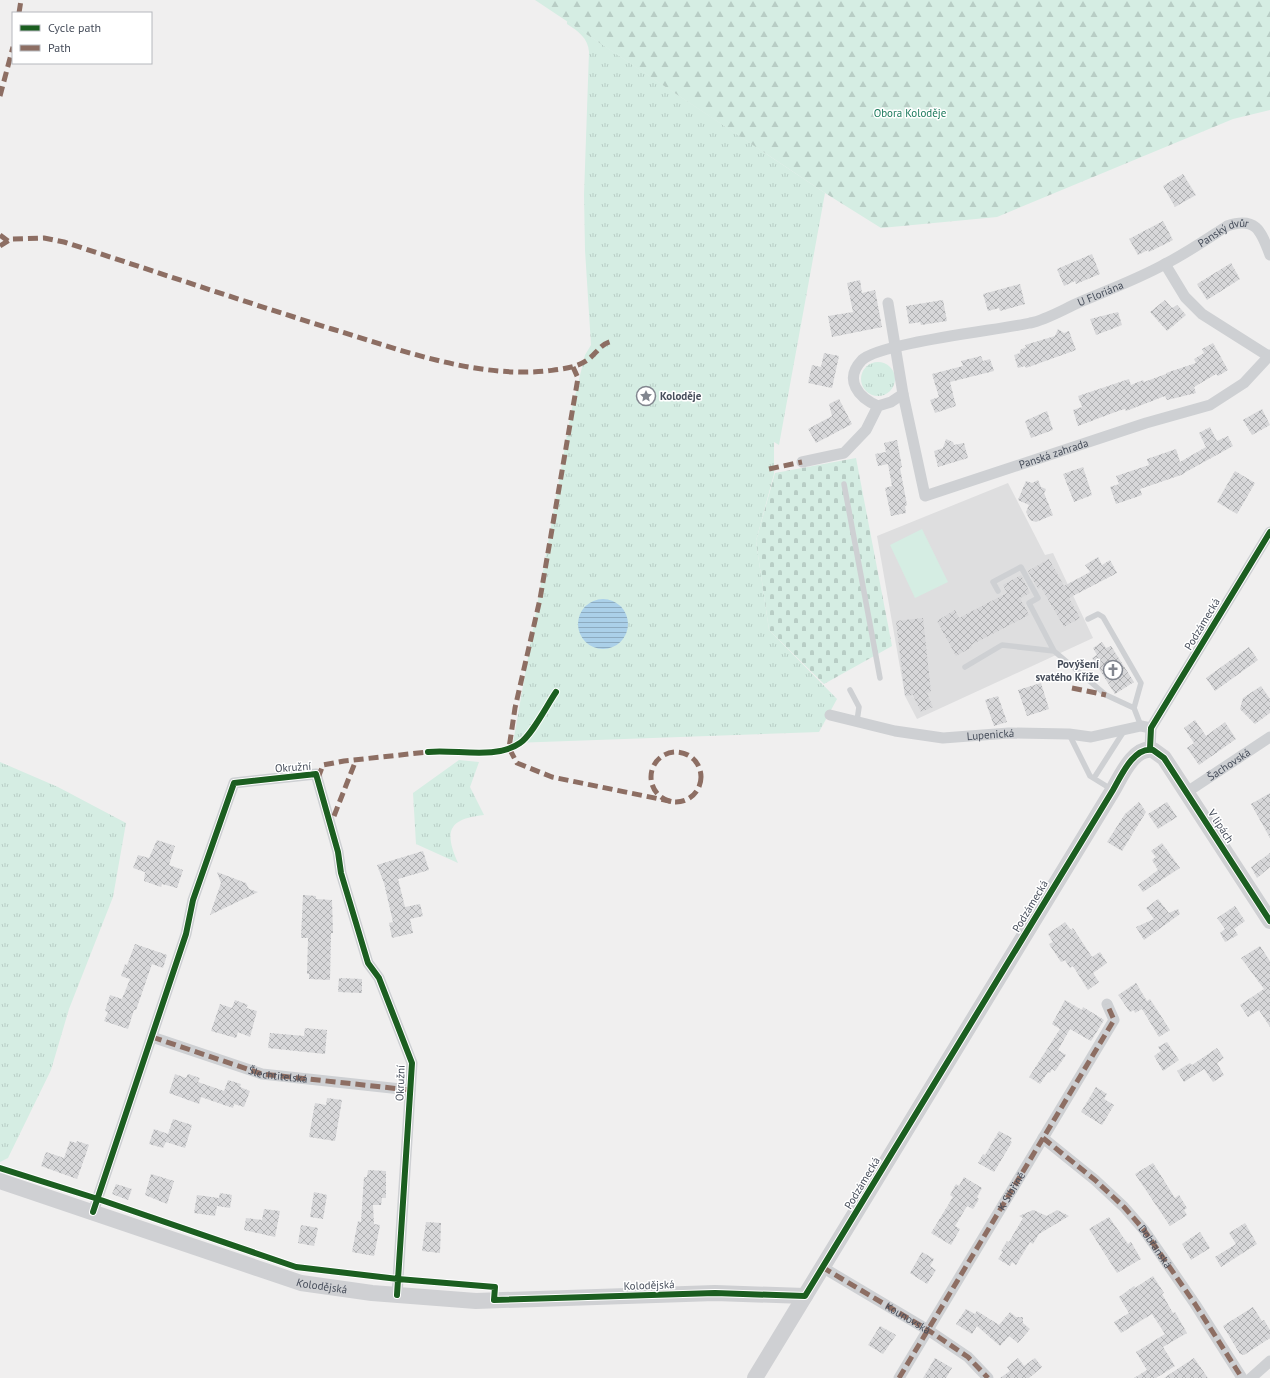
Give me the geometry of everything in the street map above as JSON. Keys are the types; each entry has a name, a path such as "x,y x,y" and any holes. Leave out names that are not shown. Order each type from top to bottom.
{"street":[{"name":"Panský dvůr","path":"1165,264 1227,226 1237,223 1247,223 1255,226 1262,233 1270,255"},
{"name":"U Floriána","path":"896,347 1032,323 1165,264"},
{"path":"1165,264 1185,297 1202,314 1270,356"},
{"name":"Panská zahrada","path":"888,304 903,394 925,496 1146,422 1210,405 1244,383 1270,356"},
{"path":"896,347 872,354 862,360 857,368 854,378 855,387 860,395 867,401 878,406 891,402 903,394"},
{"path":"802,462 844,454 866,430 878,406"},
{"name":"Podzámecká","path":"754,1378 1113,790 1137,755 1150,749 1146,727 1270,532"},
{"name":"Lupenická","path":"830,715 895,731 943,738 1009,733 1069,734 1091,737 1125,729 1146,727"},
{"name":"Šachovská","path":"1187,792 1270,737"},
{"name":"V lipách","path":"1150,749 1156,751 1164,758 1270,921"},
{"name":"Okružní","path":"93,1212 186,934 193,900 234,783 316,774 331,817 341,873 368,962 379,978 412,1063 396,1295"},
{"name":"K Sibřině","path":"899,1378 1114,1020 1107,1004"},
{"name":"Šlechtitelská","path":"152,1037 262,1074 410,1090"},
{"name":"Dobřanská","path":"1043,1138 1095,1180 1124,1206 1144,1230 1195,1304 1242,1378"},
{"name":"Kolodějská","path":"0,1181 301,1283 396,1295 476,1300 716,1293 805,1296"},
{"name":"Kounovská","path":"822,1267 928,1330 968,1357 988,1378"},
{"path":"1251,1378 1270,1361"}],"lane":[{"path":"844,484 880,678"},
{"path":"998,591 993,582 1022,567 1038,598 1029,603 1054,651 1106,695 1134,708 1146,727"},
{"path":"1088,619 1098,614 1103,617 1141,683 1134,708"},
{"path":"965,667 1002,644 1054,651"},
{"path":"850,690 859,707 857,721"},
{"path":"1094,778 1125,729"},
{"path":"1069,734 1090,776 1113,790"}],"shaded area":[{"path":"1008,483 1045,555 1053,553 1093,638 917,719 905,696 877,536"}],"green space":[{"name":"Obora Koloděje","path":"535,0 1270,0 1270,110 1233,119 997,217 881,228 825,193"},
{"path":"567,21 825,193 779,445 774,442 774,474 756,541 769,630 837,699 819,732 513,743 571,412 585,355 591,345 585,250 584,195 589,52 587,43 579,32 567,24"},
{"path":"875,362 881,362 885,363 892,369 895,379 894,386 888,393 881,396 875,396 871,395 864,389 861,382 861,376 862,372 868,365"},
{"path":"856,458 892,646 824,684 769,630 756,541 775,473"},
{"path":"922,529 948,582 915,598 890,545"},
{"path":"459,760 479,762 470,787 484,815 463,820 452,828 451,843 458,863 416,844 413,793"},
{"path":"0,762 58,787 126,823 113,897 69,1009 51,1070 8,1158 0,1162"}],"water":[{"path":"598,599 608,599 621,606 628,619 628,629 621,642 608,649 598,649 589,645 582,638 578,629 578,619 582,610 589,603"}],"building":[{"path":"1183,174 1196,195 1175,207 1163,186"},
{"path":"1163,221 1173,240 1149,252 1148,250 1138,255 1129,239"},
{"path":"1092,254 1100,274 1076,284 1075,281 1064,286 1057,269"},
{"path":"1231,263 1240,279 1207,300 1197,284"},
{"path":"860,280 862,293 875,290 882,327 832,337 828,316 853,312 847,283"},
{"path":"1020,284 1025,304 1000,311 999,308 988,311 983,294"},
{"path":"943,300 947,321 921,325 920,322 909,324 906,306"},
{"path":"1165,300 1172,308 1177,305 1186,315 1167,331 1150,312"},
{"path":"1118,312 1122,325 1096,335 1090,319"},
{"path":"1058,329 1064,333 1069,331 1076,350 1026,368 1025,366 1018,368 1014,355 1020,353 1020,350 1026,347 1025,345 1055,336"},
{"path":"1213,343 1228,370 1218,376 1216,374 1194,387 1196,393 1167,400 1165,396 1126,411 1125,409 1118,411 1078,426 1073,410 1082,407 1078,396 1129,379 1131,385 1143,380 1144,382 1196,363 1194,359 1204,353 1202,349"},
{"path":"824,353 839,356 832,388 808,383 812,365 821,367"},
{"path":"981,356 983,361 990,359 994,371 950,382 956,406 935,413 930,400 939,397 932,374 963,366 961,361"},
{"path":"839,399 852,424 816,443 808,429 832,416 829,404"},
{"path":"1262,409 1270,425 1252,435 1243,420"},
{"path":"1047,411 1053,430 1031,438 1025,421"},
{"path":"1210,427 1217,441 1228,436 1233,446 1184,474 1140,489 1142,495 1116,504 1110,487 1119,484 1116,476 1149,465 1147,459 1176,449 1180,462 1206,447 1199,433"},
{"path":"946,439 953,442 954,445 964,443 968,458 938,467 934,451 943,448"},
{"path":"897,440 902,467 900,468 907,505 905,506 906,513 891,516 885,488 892,486 888,464 878,466 875,454 886,452 884,443"},
{"path":"1083,467 1092,495 1074,502 1063,474"},
{"path":"1235,471 1255,483 1237,514 1217,502"},
{"path":"1038,480 1041,487 1046,489 1044,493 1053,515 1036,522 1030,520 1026,512 1029,505 1018,500 1026,481 1032,483"},
{"path":"1098,557 1102,565 1110,560 1117,573 1069,598 1080,618 1064,627 1041,587 1038,589 1028,571 1049,559 1064,586 1090,572 1085,565"},
{"path":"1021,575 1030,593 1020,598 1029,615 971,645 972,647 956,656 937,621 955,610 959,618 1007,593 1003,585"},
{"path":"923,618 931,692 927,693 933,707 921,712 913,695 905,696 896,621"},
{"name":"Povýšení svatého Kříže","path":"1102,642 1106,648 1111,646 1134,682 1115,694 1092,658 1097,655 1093,648"},
{"path":"1249,647 1258,660 1215,691 1206,678"},
{"path":"1041,683 1049,709 1027,716 1018,690"},
{"path":"1261,686 1270,699 1270,713 1255,724 1240,709 1243,698"},
{"path":"998,696 1007,722 994,726 985,700"},
{"path":"1195,720 1206,736 1225,722 1236,739 1199,765 1187,748 1194,743 1184,728"},
{"path":"1270,793 1270,838 1251,804"},
{"path":"1139,802 1146,812 1122,851 1107,842 1125,814"},
{"path":"1167,802 1177,817 1158,829 1148,814"},
{"path":"157,840 175,846 169,865 183,870 177,888 162,884 161,887 144,881 145,872 133,868 138,855 149,858"},
{"path":"1162,843 1180,868 1143,892 1138,885 1158,870 1152,860 1156,857 1151,851"},
{"path":"423,851 429,870 398,879 405,907 420,904 423,916 410,919 413,933 392,938 389,923 393,922 384,883 377,865"},
{"path":"1270,853 1270,867 1257,878 1251,867"},
{"path":"217,872 246,883 249,889 258,892 210,915 221,883"},
{"path":"303,895 316,896 316,899 332,900 333,933 331,933 330,980 309,979 309,974 307,974 308,938 301,938"},
{"path":"1158,899 1169,913 1178,909 1180,914 1144,940 1136,927 1154,919 1146,908"},
{"path":"1235,906 1245,921 1234,929 1238,935 1225,942 1220,933 1225,929 1217,918"},
{"path":"1065,922 1071,930 1073,928 1092,957 1100,952 1107,963 1093,973 1099,982 1088,990 1073,966 1070,968 1065,960 1061,962 1049,944 1053,942 1048,934"},
{"path":"135,944 167,955 163,968 152,964 128,1029 104,1021 108,1012 105,1011 110,995 122,999 130,979 121,976"},
{"path":"1260,946 1270,961 1270,1027 1259,1010 1248,1017 1240,1005 1264,989 1241,958"},
{"path":"339,978 362,979 362,993 338,992"},
{"path":"1136,983 1147,1001 1150,999 1170,1030 1159,1037 1142,1009 1135,1013 1134,1010 1130,1012 1118,995"},
{"path":"235,1000 248,1005 246,1008 257,1011 250,1037 238,1032 236,1038 211,1031 220,1004 232,1008"},
{"path":"1065,1000 1082,1010 1083,1007 1104,1020 1091,1041 1070,1029 1058,1050 1066,1055 1055,1071 1052,1069 1050,1073 1048,1072 1040,1084 1029,1077 1060,1029 1052,1024"},
{"path":"305,1028 327,1030 325,1054 268,1048 270,1033 304,1036"},
{"path":"1167,1042 1179,1060 1163,1071 1154,1056 1161,1051 1158,1047"},
{"path":"1217,1048 1224,1058 1217,1063 1224,1075 1213,1082 1204,1069 1184,1082 1177,1071 1190,1063 1192,1065"},
{"path":"175,1074 186,1078 188,1074 200,1078 198,1082 224,1091 228,1080 241,1084 240,1087 250,1091 244,1107 234,1104 233,1108 201,1097 199,1104 169,1093"},
{"path":"1096,1087 1107,1094 1104,1099 1114,1105 1102,1125 1081,1112"},
{"path":"327,1098 342,1100 335,1141 309,1137 315,1103 326,1105"},
{"path":"173,1119 192,1125 185,1148 166,1142 163,1148 149,1144 154,1129 168,1134"},
{"path":"999,1131 1012,1138 1010,1141 1012,1142 994,1172 978,1163 983,1154 985,1155"},
{"path":"70,1141 76,1143 77,1141 89,1145 77,1179 41,1166 46,1152 64,1158"},
{"path":"1153,1163 1175,1198 1179,1195 1187,1208 1184,1210 1187,1215 1170,1226 1135,1174"},
{"path":"368,1170 386,1171 386,1198 382,1198 381,1205 373,1205 374,1224 380,1225 374,1256 352,1252 358,1221 361,1222 364,1177 367,1177"},
{"path":"151,1174 174,1181 167,1204 145,1195"},
{"path":"964,1177 982,1188 977,1197 979,1199 973,1209 967,1206 955,1226 960,1229 951,1245 931,1233 953,1197 950,1195 956,1184 959,1186"},
{"path":"116,1184 132,1189 128,1200 112,1194"},
{"path":"314,1192 327,1195 323,1219 310,1217"},
{"path":"220,1193 232,1195 230,1208 217,1206 215,1216 194,1213 197,1195 219,1198"},
{"path":"264,1209 280,1211 275,1237 244,1230 246,1218 262,1220"},
{"path":"1033,1210 1047,1216 1057,1210 1069,1216 1039,1234 1033,1244 1030,1242 1016,1265 1012,1262 1010,1266 998,1259 1003,1252 1001,1251 1007,1241 1009,1242 1023,1218 1019,1216"},
{"path":"1109,1217 1128,1244 1131,1242 1141,1259 1117,1273 1089,1229"},
{"path":"426,1222 441,1223 440,1253 422,1251"},
{"path":"1245,1223 1257,1244 1221,1267 1215,1257 1236,1244 1229,1233"},
{"path":"301,1225 318,1228 314,1246 298,1243"},
{"path":"1200,1232 1210,1248 1191,1260 1182,1244"},
{"path":"922,1252 934,1259 930,1266 936,1270 927,1284 910,1273"},
{"path":"1153,1276 1164,1293 1162,1294 1173,1313 1175,1312 1187,1333 1163,1347 1175,1366 1156,1378 1134,1378 1147,1370 1136,1352 1165,1334 1152,1314 1121,1333 1114,1322 1129,1313 1119,1297 1134,1286 1135,1288"},
{"path":"1253,1307 1270,1330 1270,1338 1244,1355 1240,1354 1223,1326"},
{"path":"966,1309 975,1314 977,1311 999,1325 1010,1312 1016,1317 1023,1317 1023,1323 1030,1329 1018,1343 1009,1336 1000,1346 977,1326 972,1334 956,1324"},
{"path":"880,1326 896,1335 883,1354 868,1345"},
{"path":"935,1358 952,1368 946,1378 923,1378"},
{"path":"1018,1358 1024,1366 1035,1358 1042,1367 1029,1378 1000,1378 1010,1371 1007,1367"},
{"path":"1194,1358 1208,1378 1164,1378"}],"marked path":[{"path":"19,12 21,0"},
{"path":"0,96 12,51"},
{"path":"0,235 8,241"},
{"path":"0,246 11,239 44,238 64,242 265,308 384,345 465,366 520,372 564,369 580,364 590,358 603,345 613,341"},
{"path":"573,367 578,378 540,599 515,708 509,748 517,763 552,777 674,802"},
{"path":"769,469 802,462"},
{"path":"1072,688 1106,695"},
{"path":"318,778 323,765 344,761 428,752"},
{"path":"671,752 681,752 694,759 701,772 701,777 701,782 694,795 681,802 671,802 662,798 655,791 651,782 651,772 655,763 662,756 671,752"},
{"path":"334,816 356,760"},
{"path":"899,1378 1114,1020 1107,1004"},
{"path":"152,1037 262,1074 410,1090 410,1087"},
{"path":"1043,1138 1095,1180 1124,1207 1144,1230 1195,1304 1242,1378"},
{"path":"822,1267 928,1330 968,1357 988,1378"}],"cycle path":[{"path":"1150,749 1151,728 1270,532"},
{"path":"428,752 488,753 510,748 525,739 556,692"},
{"path":"0,1168 98,1199 296,1267 398,1279 495,1287 494,1300 715,1293 805,1296 1124,770 1134,757 1146,750 1153,750 1164,758 1270,921"},
{"path":"93,1212 186,934 193,900 234,783 316,774 338,852 341,873 368,963 379,978 412,1063 397,1295"}],"place":[{"name":"Koloděje","path":"646,396"},
{"name":"Povýšení svatého Kříže","path":"1113,670"}]}
